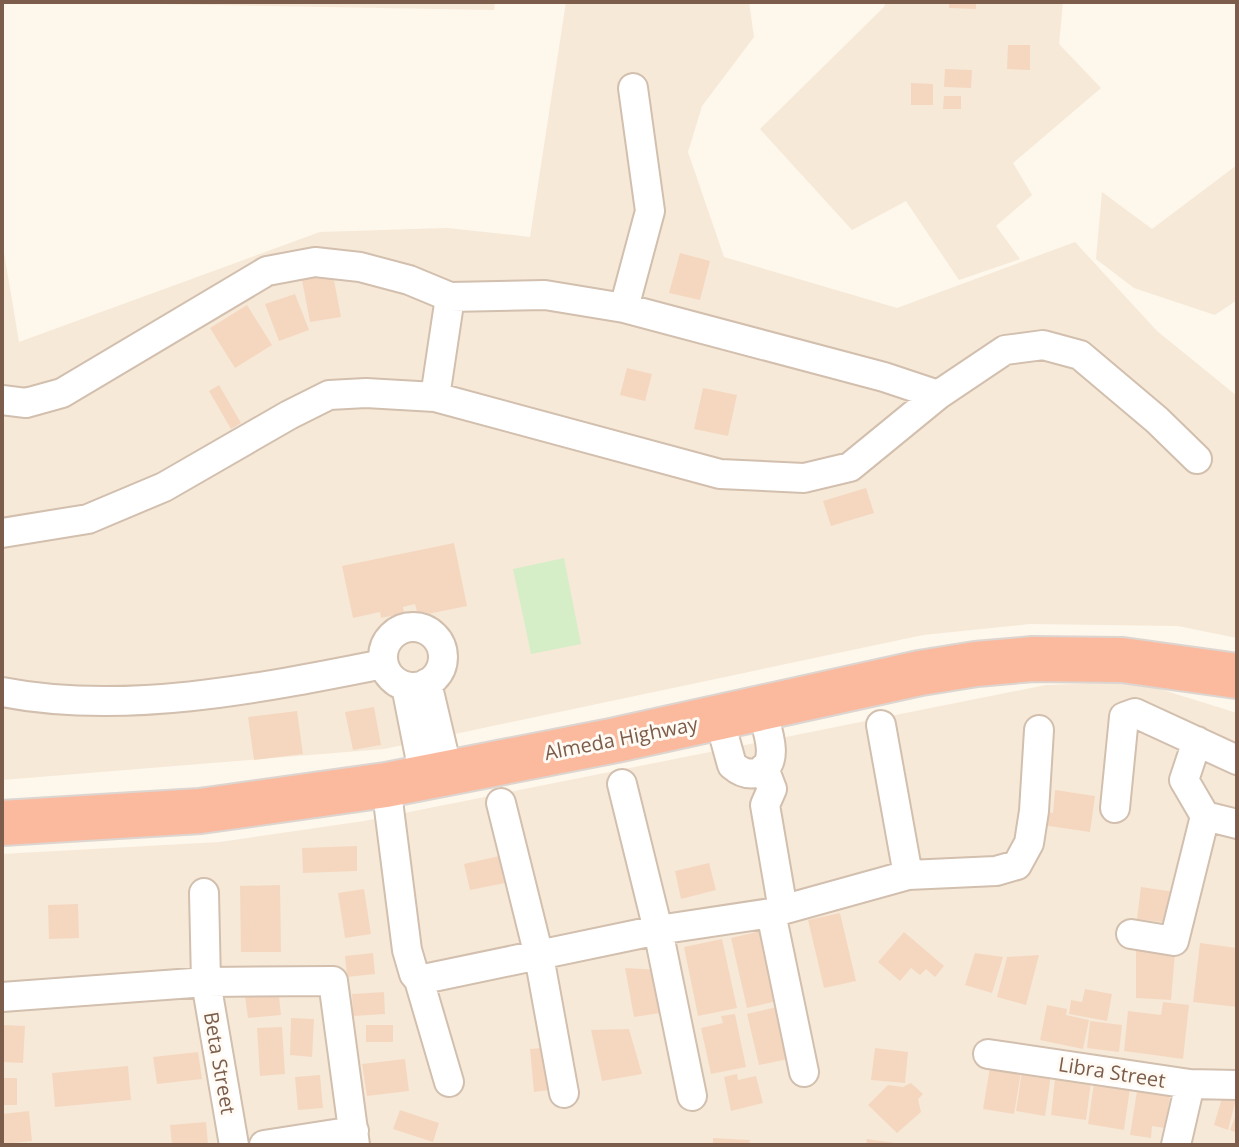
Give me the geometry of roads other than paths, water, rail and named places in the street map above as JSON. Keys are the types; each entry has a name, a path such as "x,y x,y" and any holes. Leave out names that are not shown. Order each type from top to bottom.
{"highway":[{"name":"Almeda Highway","path":"2,823 200,811 423,765 719,718 920,673 976,664 1033,659 1122,660 1237,676"}],"street":[{"path":"624,308 650,211 633,88"},
{"path":"2,400 26,403 62,393 267,271 315,262 360,267 409,280 450,297 545,295 624,308 884,377 938,395"},
{"path":"435,397 450,297"},
{"path":"2,533 88,519 164,487 329,395 366,393 435,397 720,474 804,478 850,467 938,395 1005,350 1043,345 1080,355 1157,420 1197,459"},
{"path":"413,627 433,635 443,655 436,676 416,684 395,681 383,664 383,653 393,634 413,627"},
{"path":"2,692 28,697 99,701 163,697 291,682 383,664"},
{"path":"416,684 423,765 407,950 449,1082"},
{"path":"719,718 729,759 738,770 755,771 769,761 771,749 761,708"},
{"path":"1115,808 1124,717 1135,713 1237,760"},
{"path":"881,725 908,875"},
{"path":"419,980 658,930 777,911 908,875 996,871 1017,865 1029,843 1039,730"},
{"path":"1131,934 1174,941 1205,816 1184,780 1197,741"},
{"path":"755,771 751,795 765,805 777,911 804,1072"},
{"path":"622,784 658,930 692,1096"},
{"path":"501,803 539,956 564,1093"},
{"path":"1205,816 1237,824"},
{"name":"Beta Street","path":"204,893 206,982 234,1145"},
{"path":"2,997 206,982 333,981 354,1138 264,1145"},
{"name":"Libra Street","path":"988,1054 1190,1084 1237,1085"},
{"path":"1176,1145 1190,1084"}]}
